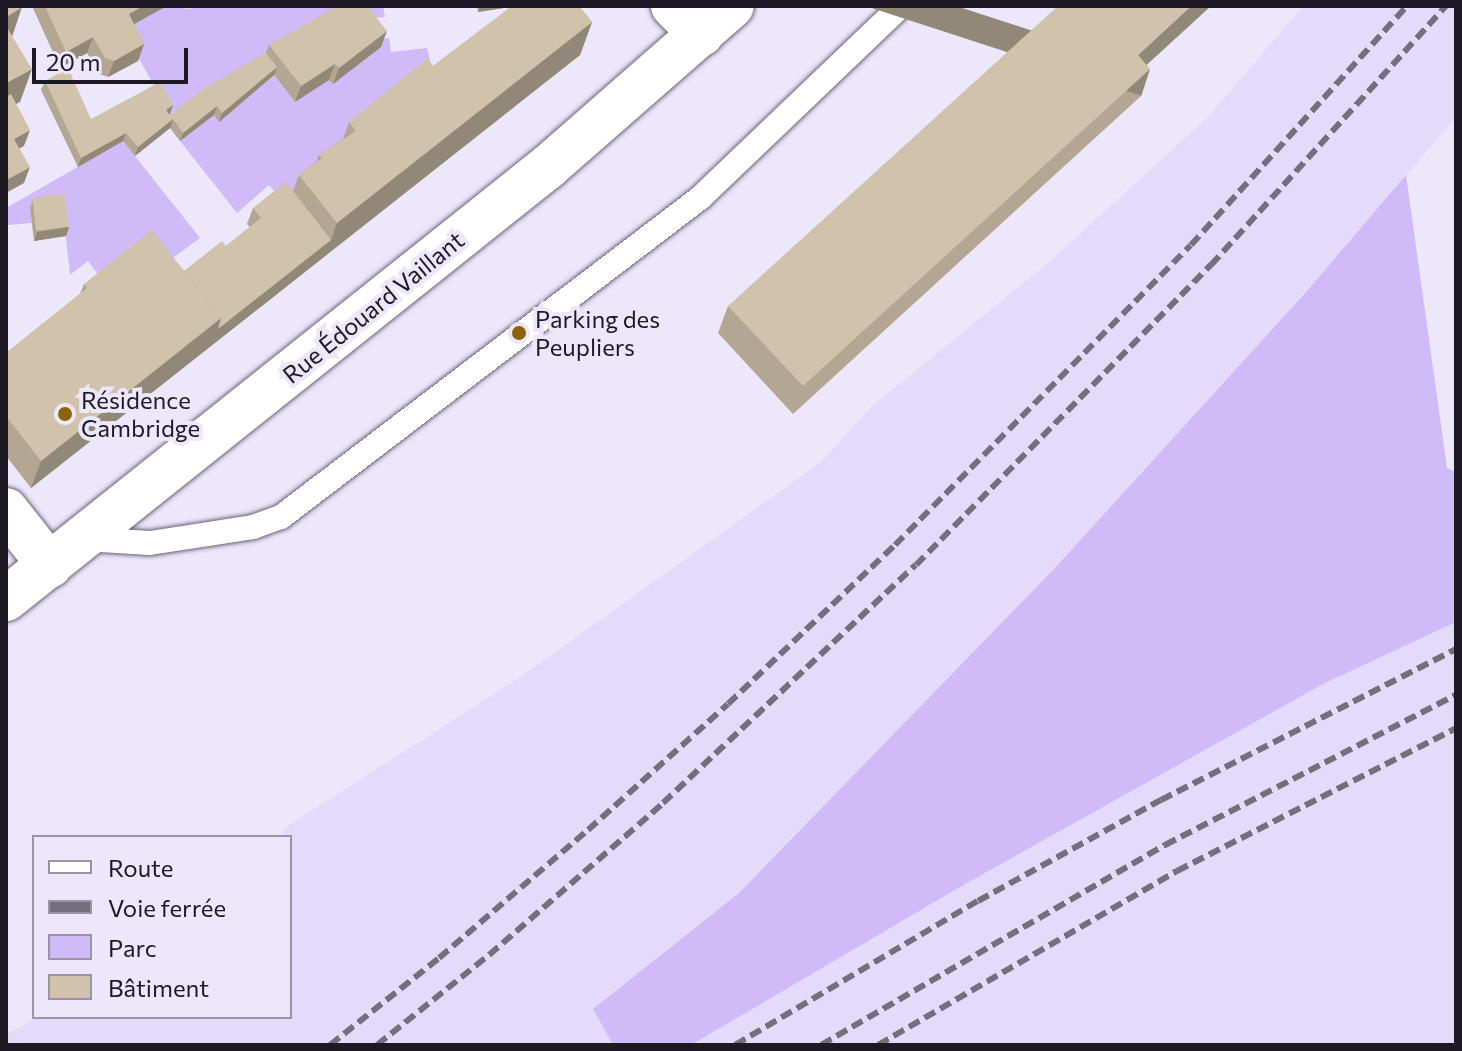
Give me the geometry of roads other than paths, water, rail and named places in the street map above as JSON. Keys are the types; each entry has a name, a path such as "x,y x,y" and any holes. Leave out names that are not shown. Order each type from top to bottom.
{"main road":[{"name":"Rue Édouard Vaillant","path":"6,599 549,166 702,15"},
{"path":"6,510 50,566"}],"lane":[{"path":"84,539 150,543 253,527 281,517 700,198 901,6"}],"railway":[{"path":"330,1045 439,958 588,830 728,704 895,545 1191,245 1407,6"},
{"path":"377,1045 489,955 663,803 916,565 1211,265 1446,6"},
{"path":"735,1045 978,901 1161,800 1456,649"},
{"path":"821,1045 1165,845 1456,695"},
{"path":"878,1045 1177,871 1456,728"}],"place":[{"name":"Parking des Peupliers","path":"519,333"},
{"name":"Résidence Cambridge","path":"65,414"}]}
